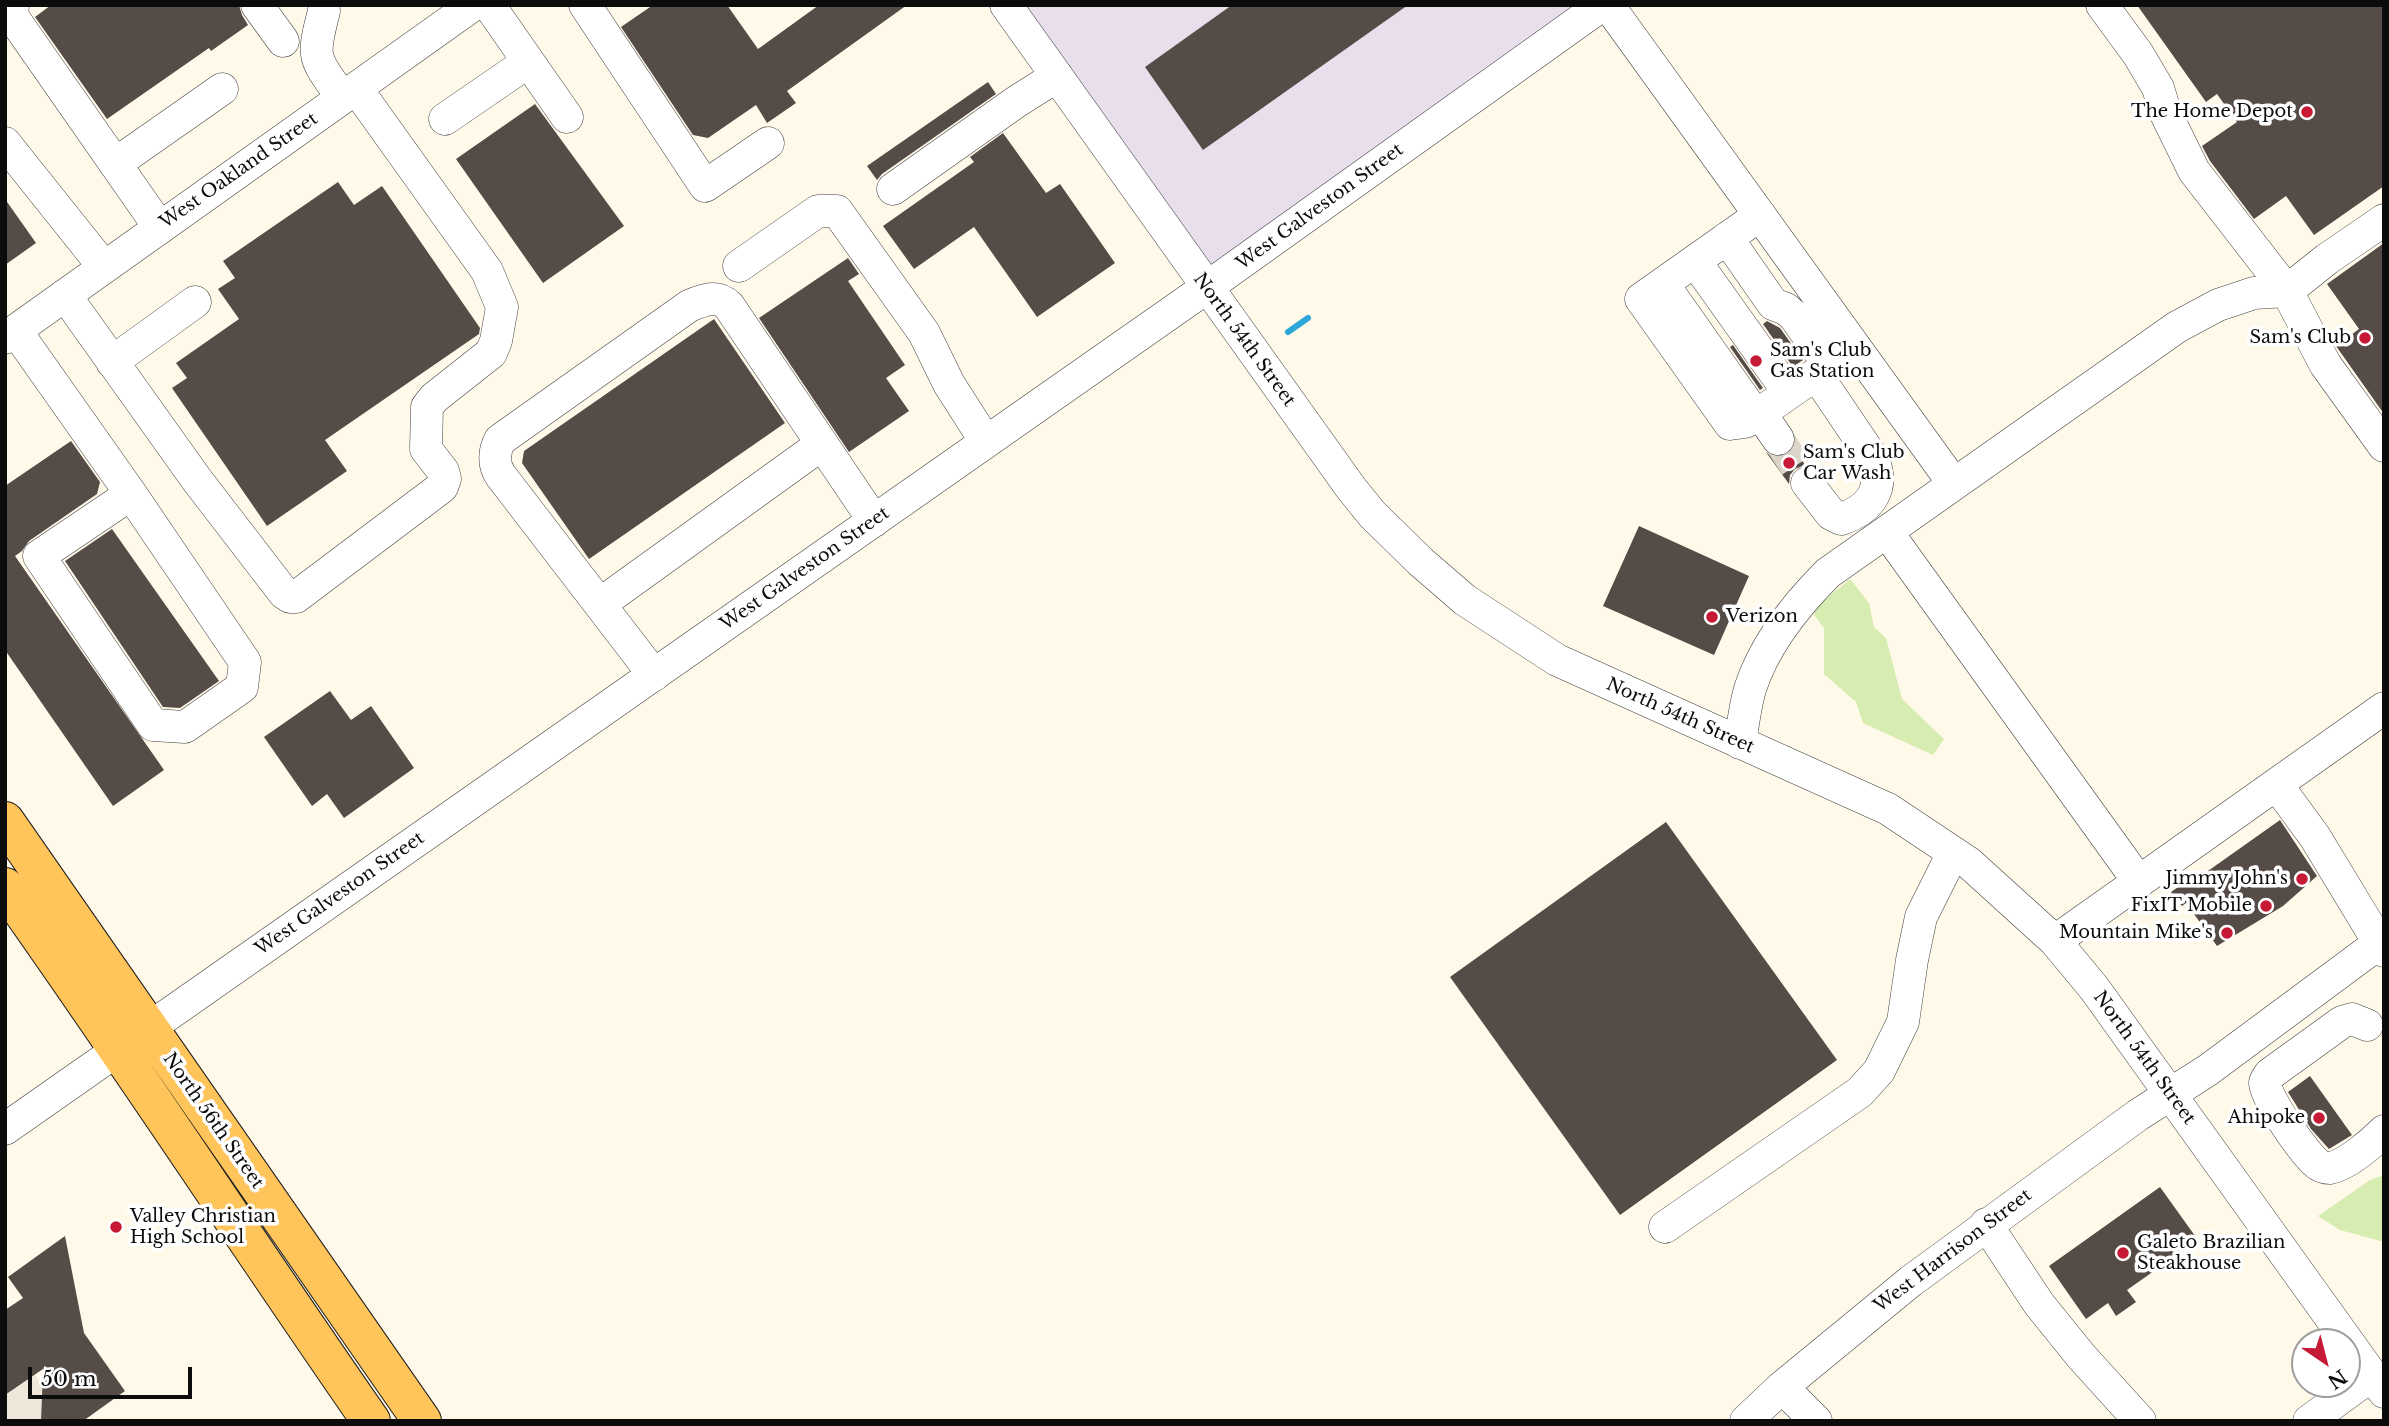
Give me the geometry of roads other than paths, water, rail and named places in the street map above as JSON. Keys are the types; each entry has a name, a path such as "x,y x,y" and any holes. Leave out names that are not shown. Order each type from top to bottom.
{"main road":[{"name":"North 56th Street","path":"5,821 291,1306 371,1421"},
{"name":"North 56th Street","path":"5,887 134,1039 422,1421"}],"street":[{"path":"13,5 12,16 160,228"},
{"path":"257,5 284,41"},
{"name":"West Oakland Street","path":"10,335 472,5"},
{"path":"489,5 566,117"},
{"path":"585,5 705,186 768,143"},
{"name":"North 54th Street","path":"1006,5 1206,288 1372,514 1465,600 1556,660 1888,808 1969,863 2055,941 2094,989 2378,1383"},
{"path":"2102,5 2138,54 2158,88 2166,114 2194,171 2287,291 2325,364 2384,446"},
{"path":"1591,9 1760,215 1954,484"},
{"name":"West Galveston Street","path":"5,1129 1206,288 1591,9"},
{"path":"65,295 203,489 284,593 290,597 296,597 442,486 445,479 443,471 426,449 427,407 434,398 491,353 500,322 501,300 487,271 349,93 316,58 316,44 324,11"},
{"path":"445,119 528,62"},
{"path":"893,189 1057,76"},
{"path":"115,164 222,89"},
{"path":"5,143 104,267"},
{"path":"739,266 818,211 837,211 924,334 949,384 986,442"},
{"path":"1760,215 1641,299 1730,424 1786,395 1855,347"},
{"path":"1740,743 1750,690 1769,647 1805,595 1828,573 2177,327 2218,305 2254,293 2287,291 2327,259 2384,220"},
{"path":"1689,265 1786,395 1872,457 1877,470 1875,492 1863,508 1841,519 1831,514 1807,482"},
{"path":"1689,265 1786,395 1778,439"},
{"path":"654,675 497,470 496,454 500,440 689,306 717,299 730,306 874,521"},
{"path":"112,362 195,302"},
{"path":"10,335 131,494 245,662 242,687 185,727 153,725 39,556 131,494"},
{"path":"600,604 822,444"},
{"path":"1887,532 2139,882"},
{"path":"2055,941 2384,708"},
{"path":"2277,785 2321,847 2381,948"},
{"path":"1665,1227 1860,1092 1879,1070 1903,1022 1912,960 1922,917 1953,853"},
{"name":"West Harrison Street","path":"1746,1421 1782,1387 1911,1281 1986,1224 2169,1093 2208,1070 2381,948"},
{"path":"2367,1025 2352,1019 2342,1022 2270,1074 2265,1086 2298,1140 2317,1164 2324,1167 2336,1165 2355,1155 2384,1131"},
{"path":"1986,1224 2039,1304 2081,1356 2140,1421"},
{"path":"2309,1421 2378,1383"},
{"path":"1782,1387 1816,1421"}],"waterway":[{"path":"1288,332 1308,318"}],"tunnel":[{"path":"1778,439 1807,483"}],"place":[{"name":"The Home Depot","path":"2307,112"},
{"name":"Sam's Club","path":"2365,338"},
{"name":"Sam's Club Gas Station","path":"1756,361"},
{"name":"Sam's Club Car Wash","path":"1789,463"},
{"name":"Verizon","path":"1712,617"},
{"name":"Jimmy John's","path":"2302,879"},
{"name":"FixIT Mobile","path":"2266,906"},
{"name":"Mountain Mike's","path":"2227,933"},
{"name":"Ahipoke","path":"2319,1118"},
{"name":"Valley Christian High School","path":"116,1227"},
{"name":"Galeto Brazilian Steakhouse","path":"2123,1253"}]}
